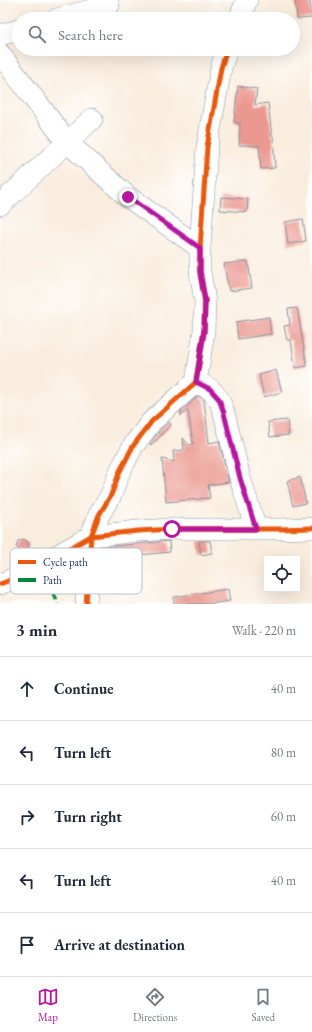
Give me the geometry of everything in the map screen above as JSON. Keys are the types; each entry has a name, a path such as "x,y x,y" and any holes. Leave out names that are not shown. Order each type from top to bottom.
{"street":[{"path":"242,12 247,0"},
{"path":"81,12 109,4"},
{"path":"0,35 12,32"},
{"path":"0,54 67,142 128,197 200,248"},
{"path":"90,548 91,536 99,515 111,495 120,471 133,446 152,421 196,382 204,331 205,301 200,272 200,248 207,147 221,68 225,56"},
{"path":"0,205 92,119"},
{"path":"196,382 210,389 219,399 224,413 240,478 256,529"},
{"path":"70,548 91,536 138,531 172,529 312,528"},
{"path":"0,584 10,580"},
{"path":"86,604 87,594"}],"building":[{"path":"295,0 310,0 312,18 300,19 300,12 296,12"},
{"path":"238,86 257,89 255,105 268,103 273,136 275,168 261,169 259,146 239,145 240,123 234,122"},
{"path":"221,197 248,199 247,212 220,210"},
{"path":"303,219 306,241 288,244 285,222"},
{"path":"248,261 252,288 229,291 224,264"},
{"path":"297,308 307,366 295,368 291,340 287,340 284,326 290,325 288,309"},
{"path":"269,317 271,334 238,339 236,322"},
{"path":"276,370 282,392 264,397 259,375"},
{"path":"198,396 204,400 209,443 219,441 229,482 208,485 210,498 166,502 162,459 174,462 173,451 184,450 183,438 189,445 193,444 188,410 181,416 181,412"},
{"path":"287,420 289,435 270,437 268,422"},
{"path":"169,422 171,425 151,445 150,444 161,429"},
{"path":"300,477 306,503 293,506 287,481"},
{"path":"23,539 27,541 29,544 28,548 17,548 16,547 18,541"},
{"path":"169,541 170,552 142,555 142,548 102,547"},
{"path":"199,541 210,541 212,553 201,555"},
{"path":"228,589 230,601 209,604 174,604 174,597"}],"marked path":[{"path":"53,594 58,604"}],"cycle path":[{"path":"90,548 91,536 99,515 111,495 120,471 133,446 152,421 196,382 204,331 205,301 200,272 200,248 207,147 221,68 225,56"},
{"path":"70,548 91,536 138,531 173,529 312,528"},
{"path":"0,584 10,580"},
{"path":"86,604 87,594"}],"route":[{"path":"128,197 200,248 200,272 205,301 204,331 196,382 210,389 219,399 224,413 240,478 256,529 172,529"}]}
